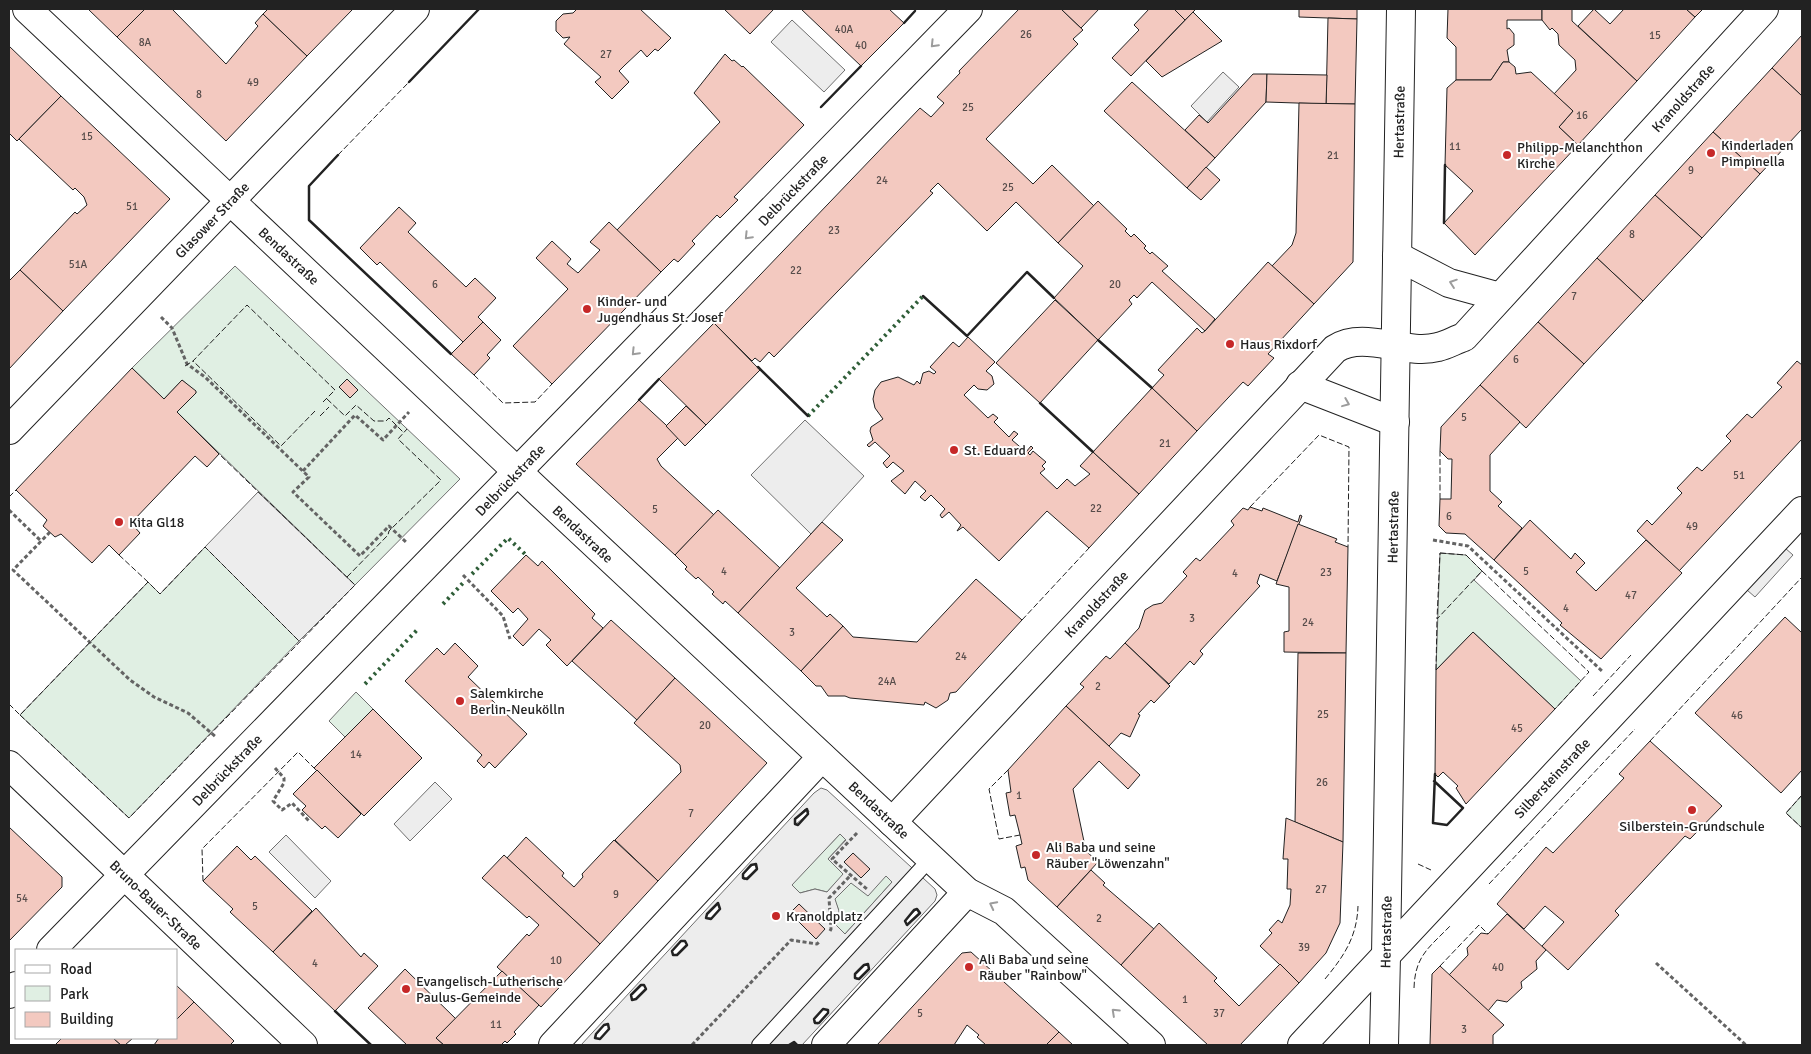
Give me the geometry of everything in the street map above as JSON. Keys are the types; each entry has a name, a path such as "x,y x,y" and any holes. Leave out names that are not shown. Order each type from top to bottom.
{"street":[{"name":"Bendastraße","path":"27,9 931,858 968,892 1004,911 1150,1045"},
{"name":"Glasower Straße","path":"9,430 415,9"},
{"name":"Delbrückstraße","path":"52,949 968,9"},
{"name":"Hertastraße","path":"1384,1045 1401,9"},
{"name":"Kranoldstraße","path":"892,822 1335,349 1352,341 1437,348 1464,337 1764,9"},
{"path":"1397,256 1449,283 1500,297"},
{"path":"1300,385 1395,422"},
{"name":"Silbersteinstraße","path":"1302,1045 1802,511"},
{"path":"554,1045 822,757"},
{"name":"Bruno-Bauer-Straße","path":"9,765 303,1045"},
{"path":"826,1045 968,892"}],"lane":[{"path":"759,1045 931,858"}],"path":[{"path":"140,295 172,328 187,364 206,376 308,476 293,492 360,556 389,526 428,564"},
{"path":"303,471 355,416 383,440 430,389"},
{"path":"9,510 41,541"},
{"path":"50,532 13,570 130,680 154,697 188,713 238,759"},
{"path":"1433,540 1468,546 1602,671"},
{"path":"463,575 503,616 510,639"},
{"path":"275,768 284,778 284,783 273,801 282,810 292,803 309,821"},
{"path":"857,833 832,859 867,891 873,884"},
{"path":"827,934 832,929 829,898 850,876"},
{"path":"692,1045 791,940 817,944 822,939"},
{"path":"1656,962 1746,1045"}],"green space":[{"path":"235,266 460,479 355,585 177,412 196,393 195,391 182,380 164,399 132,368"},
{"path":"205,547 299,641 129,818 20,715 148,582 160,594"},
{"path":"1440,553 1466,555 1482,571 1474,580 1581,681 1555,709 1473,632 1436,670"},
{"path":"356,692 373,709 345,737 329,721"},
{"path":"1802,795 1802,828 1786,813"},
{"path":"840,834 846,839 828,859 844,874 827,892 815,889 800,893 791,885"},
{"path":"886,876 892,882 845,934 836,925 839,911 834,899 851,882"}],"shaded area":[{"path":"792,20 845,70 824,92 771,42"},
{"path":"1223,72 1239,87 1207,122 1191,106"},
{"path":"805,420 864,476 811,534 751,475"},
{"path":"258,492 355,585 299,641 205,547"},
{"path":"1785,548 1793,555 1755,597 1747,590"},
{"path":"435,782 452,799 410,841 394,824"},
{"name":"Kranoldplatz","path":"821,788 827,790 935,889 937,895 935,901 802,1045 797,1045 794,1042 789,1045 581,1045 814,793","holes":["805,809 809,811 796,824 795,819","840,834 846,840 828,859 843,874 827,892 815,889 800,893 792,885","754,864 757,869 744,880 743,874","886,876 892,882 845,934 836,925 839,911 835,899 851,883 868,896","718,903 720,909 711,918 706,918 707,914","917,909 919,915 907,925 905,920","681,941 685,941 687,945 677,955 673,955 672,951","868,964 869,969 859,979 856,979 855,975 864,965","641,985 644,985 646,989 636,999 632,1000 631,995","823,1009 828,1010 828,1013 818,1024 814,1023 814,1019","608,1024 609,1029 600,1039 596,1038 596,1034 604,1025"]},
{"path":"286,835 331,881 315,898 269,852"}],"building":[{"path":"88,9 145,9 117,37"},
{"path":"145,9 172,9 226,64 258,26 255,23 263,14 307,56 226,141 117,37"},
{"path":"268,9 353,9 307,56 263,14"},
{"path":"577,9 640,9 671,38 658,51 655,49 647,57 641,50 619,71 629,82 612,99 595,82 601,77 564,44 570,37 563,38 556,31 556,21 563,14 573,13"},
{"path":"724,9 774,9 750,34"},
{"path":"801,9 889,9 904,23 861,66"},
{"path":"1019,9 1061,9 1083,30 1073,39 1078,44 986,139 1033,184 1052,165 1094,206 1058,243 1016,202 987,231 938,183 930,191 933,193 774,357 769,352 760,362 755,358 752,361 714,323 920,108 931,117 944,103 937,97 960,73 959,71"},
{"path":"1061,9 1099,9 1081,28"},
{"path":"1149,9 1174,9 1185,20 1131,76 1112,58 1139,30 1134,25"},
{"path":"1174,9 1196,9 1185,20"},
{"path":"1299,9 1357,9 1357,19 1299,17"},
{"path":"1448,9 1542,9 1542,20 1507,20 1507,29 1509,28 1514,34 1514,45 1507,50 1509,62 1503,62 1491,80 1456,80 1456,47 1447,38"},
{"path":"1542,9 1572,9 1572,21 1637,81 1578,145 1559,127 1573,111 1554,94 1576,70 1575,60 1559,45 1558,34 1552,28 1550,30 1542,20"},
{"path":"1594,9 1610,24 1624,9 1686,9 1695,17 1637,81 1578,26"},
{"path":"1686,9 1703,9 1695,17"},
{"path":"1193,12 1222,41 1162,77 1146,61"},
{"path":"1328,18 1357,19 1355,104 1326,104"},
{"path":"1802,35 1802,96 1772,68"},
{"path":"9,46 61,96 17,141 9,133"},
{"path":"725,54 732,61 734,60 743,66 804,125 734,197 738,200 720,218 717,215 692,241 695,244 678,262 674,259 661,272 617,230 720,122 694,93"},
{"name":"Philipp-Melanchthon Kirche","path":"1503,62 1509,62 1515,67 1516,74 1531,72 1573,111 1559,127 1578,145 1475,255 1444,223 1473,191 1445,165 1447,88 1456,80 1491,80"},
{"path":"1772,68 1802,96 1802,129 1760,174 1713,132"},
{"path":"1253,74 1267,74 1266,102 1215,158 1185,130 1199,115 1208,123"},
{"path":"1267,74 1327,75 1326,104 1266,102"},
{"path":"1132,82 1215,158 1187,188 1104,111"},
{"path":"61,96 170,199 63,311 20,270 75,212 77,214 87,205 84,197 75,188 73,190 19,139"},
{"path":"1299,103 1355,104 1353,262 1314,304 1272,266 1292,245 1296,233"},
{"path":"1713,132 1760,174 1702,238 1655,195"},
{"path":"1206,167 1220,180 1201,200 1187,188"},
{"path":"1655,195 1702,238 1643,301 1597,258"},
{"path":"1098,201 1127,229 1125,231 1131,237 1134,234 1146,246 1144,248 1150,254 1152,252 1168,266 1162,271 1215,319 1205,331 1152,282 1137,298 1134,295 1129,300 1132,304 1098,340 1054,298 1083,266 1058,243"},
{"path":"399,207 416,223 408,232 466,287 475,278 496,298 478,317 483,322 463,342 380,262 377,265 360,248"},
{"name":"Kinder- und Jugendhaus St. Josef","path":"609,222 661,272 552,384 513,346 568,289 536,258 552,241 571,259 567,264 578,273 600,250 590,242"},
{"path":"1597,258 1643,301 1584,364 1538,322"},
{"name":"Haus Rixdorf","path":"1268,262 1314,304 1268,354 1274,358 1248,386 1243,382 1197,431 1152,388 1164,375 1158,370 1197,328 1202,333 1205,331"},
{"path":"20,270 63,311 9,369 9,281"},
{"path":"1055,300 1098,340 1040,403 996,363"},
{"path":"483,322 501,340 487,355 490,358 474,375 451,354"},
{"path":"1538,322 1584,364 1526,428 1480,385"},
{"path":"714,323 760,370 706,425 659,379"},
{"name":"St. Eduard","path":"968,337 995,362 986,371 992,376 994,384 987,390 978,389 974,385 964,395 988,418 993,414 998,418 994,422 1009,437 1014,431 1018,434 1012,440 1026,452 1031,446 1033,448 1028,453 1030,455 1033,451 1046,462 1042,466 1045,469 1040,473 1057,489 1067,479 1075,486 1090,474 1080,466 1093,452 1139,494 1089,548 1047,511 999,561 963,527 957,531 961,525 949,512 942,518 940,515 945,509 931,495 925,501 920,497 926,491 915,481 905,494 891,481 904,471 893,462 887,468 883,463 890,456 875,442 869,447 867,445 873,440 870,431 871,427 883,419 875,408 873,399 875,390 881,382 898,377 914,385 917,381 920,384 923,373 929,371 934,374 936,372 930,367 953,342 959,347"},
{"path":"1797,361 1802,365 1802,439 1679,571 1637,531 1647,520 1652,525 1682,493 1677,488 1697,467 1702,471 1731,441 1726,436 1747,414 1752,418 1782,387 1777,383"},
{"path":"132,368 164,399 182,380 196,391 177,412 219,454 207,467 195,456 131,523 140,533 119,555 109,545 92,563 61,534 55,537 43,526 47,520 16,490"},
{"path":"347,379 358,390 350,398 339,387"},
{"path":"1480,385 1520,422 1490,455 1490,491 1502,502 1498,506 1522,528 1494,560 1465,534 1446,533 1439,526 1440,499 1451,499 1452,459 1448,459 1440,451 1441,427"},
{"path":"1152,388 1197,431 1139,494 1093,452"},
{"path":"639,400 679,437 657,459 661,466 714,515 675,555 576,464"},
{"path":"686,406 706,425 685,446 666,426"},
{"path":"1250,507 1262,511 1263,508 1298,522 1300,515 1302,516 1277,581 1260,574 1257,583 1260,586 1200,651 1203,654 1194,665 1190,661 1169,684 1125,643 1139,628 1145,610 1153,605 1162,603 1187,576 1183,572 1196,558 1200,561 1234,525 1231,521 1243,508 1248,510"},
{"path":"718,510 780,568 738,613 725,601 723,604 712,594 714,592 698,577 696,579 685,569 687,567 675,555"},
{"path":"1530,520 1571,559 1575,553 1585,563 1576,572 1596,591 1646,540 1682,573 1601,659 1560,625 1562,623 1494,560"},
{"path":"822,522 843,540 796,588 827,617 830,614 843,626 801,671 738,613"},
{"path":"1298,524 1337,539 1335,542 1348,547 1346,653 1284,652 1284,632 1289,631 1289,587 1276,584"},
{"path":"526,555 538,566 542,561 595,614 592,618 603,628 567,666 546,645 551,640 539,629 523,646 513,636 528,619 518,608 513,613 491,591"},
{"path":"976,579 1022,620 956,692 950,693 948,700 936,708 925,702 924,705 845,696 828,696 821,686 816,686 801,671 843,626 853,637 917,642"},
{"path":"1785,617 1802,633 1802,770 1781,793 1695,713"},
{"path":"611,620 675,678 637,720 572,661"},
{"path":"1473,632 1555,709 1466,804 1456,788 1458,786 1443,772 1438,777 1435,774 1436,670"},
{"name":"Salemkirche Berlin-Neukölln","path":"455,643 478,666 468,677 527,734 495,768 489,762 484,768 477,761 482,755 405,681 437,648 444,655"},
{"path":"1125,643 1170,686 1154,703 1151,700 1138,714 1140,715 1130,737 1121,733 1109,746 1066,706 1084,687 1080,684 1106,656 1110,659"},
{"path":"1298,653 1346,653 1343,842 1295,822"},
{"path":"675,678 767,763 658,881 615,840 681,772 680,765 634,723"},
{"path":"1066,706 1140,775 1128,789 1099,761 1073,789 1086,851 1098,862 1057,907 1028,880 1025,867 1021,868 1016,846 1022,844 1015,815 1010,816 1006,793 1011,792 1008,770"},
{"path":"373,709 422,758 364,816 314,768"},
{"path":"1650,741 1722,806 1690,839 1685,836 1615,911 1619,915 1568,970 1542,946 1564,922 1545,906 1524,929 1497,904 1546,847 1553,853 1624,778 1619,774"},
{"path":"317,770 361,814 338,838 325,826 322,829 302,810 306,806 293,794"},
{"path":"1286,818 1343,842 1340,923 1326,953 1299,983 1260,946 1272,933 1269,930 1278,920 1282,923 1290,905 1291,889 1287,889 1288,859 1283,859"},
{"path":"9,827 62,877 62,887 9,941"},
{"path":"526,837 564,873 562,876 574,887 583,877 582,874 614,840 658,881 600,944 507,858"},
{"path":"237,846 251,860 255,856 312,911 273,952 230,912 233,909 203,881"},
{"path":"853,853 870,869 861,878 844,862"},
{"path":"504,855 600,944 541,1007 497,967 527,934 529,936 539,925 529,916 527,918 482,878"},
{"path":"1091,870 1105,883 1103,885 1154,929 1121,965 1057,907"},
{"path":"799,904 825,929 816,939 790,913"},
{"path":"316,908 361,957 364,953 378,966 335,1011 273,952"},
{"path":"1507,914 1546,950 1536,961 1537,969 1521,982 1522,988 1507,1002 1497,1000 1488,1011 1449,975 1468,955 1467,948 1481,933 1488,934"},
{"path":"1159,923 1217,978 1214,981 1239,1006 1280,964 1299,983 1240,1045 1208,1045 1121,965"},
{"path":"971,952 1059,1032 1046,1045 986,1045 977,1037 979,1035 967,1025 954,1045 877,1045 962,953"},
{"path":"1440,966 1504,1025 1493,1035 1493,1045 1430,1045 1432,974"},
{"name":"Evangelisch-Lutherische Paulus-Gemeinde","path":"405,969 456,1019 436,1038 444,1045 407,1045 368,1008"},
{"path":"502,971 539,1005 514,1032 516,1034 507,1043 505,1041 501,1045 444,1045 436,1038"},
{"path":"178,987 194,1002 178,1018"},
{"path":"194,1002 234,1041 230,1045 154,1045 158,1039 178,1039 178,1018"},
{"path":"1059,1032 1073,1045 1046,1045"},
{"path":"61,1039 114,1039 121,1045 55,1045"},
{"path":"114,1039 132,1039 125,1045 121,1045"}],"hedge":[{"path":"808,416 923,296"},
{"path":"472,574 508,538 526,555"},
{"path":"443,604 463,583"},
{"path":"365,684 418,629"}],"fence":[{"path":"338,155 409,82"},
{"path":"315,411 281,446 193,361 247,305 335,390 323,402"},
{"path":"185,366 193,361"},
{"path":"474,375 503,403 535,402 552,384"},
{"path":"327,399 345,416 356,405 374,421 386,421 389,418 404,433"},
{"path":"320,416 329,407"},
{"path":"347,577 388,535 389,531 441,480 398,439 407,429"},
{"path":"1250,507 1319,435 1349,447 1348,547"},
{"path":"1440,451 1440,499"},
{"path":"20,715 129,818 355,585 219,454"},
{"path":"9,497 16,490"},
{"path":"9,704 20,715 148,582 160,594 205,547 299,641"},
{"path":"1022,620 1089,548"},
{"path":"1440,553 1466,555 1482,571 1437,619 1440,553"},
{"path":"119,555 148,582"},
{"path":"1482,571 1589,672 1555,709"},
{"path":"1650,741 1802,577"},
{"path":"1436,670 1437,619"},
{"path":"1593,696 1631,655"},
{"path":"1489,884 1635,729"},
{"path":"203,881 202,849 298,752 314,768"},
{"path":"1008,770 989,789 999,839 1020,835"},
{"path":"1802,795 1786,813 1802,828"},
{"path":"1418,864 1431,870"},
{"path":"1325,979 1348,946 1355,927 1358,906"},
{"path":"1414,988 1417,967 1425,952 1451,925"},
{"path":"1440,966 1479,925 1488,934"}],"wall":[{"path":"409,82 479,9"},
{"path":"904,23 915,11"},
{"path":"821,107 861,66"},
{"path":"338,155 309,186 309,220 451,354"},
{"path":"1444,223 1445,165"},
{"path":"923,296 967,336 1027,272 1054,298"},
{"path":"1098,340 1152,388"},
{"path":"758,367 808,416"},
{"path":"639,400 659,379"},
{"path":"1040,403 1093,452"},
{"path":"1434,781 1463,808 1447,825 1433,823 1435,774"},
{"path":"807,809 808,814 798,825 795,824 795,819 807,809"},
{"path":"756,864 757,869 747,879 743,878 743,874 751,865 756,864"},
{"path":"718,903 720,909 711,919 706,918 707,914 718,903"},
{"path":"917,909 920,913 907,925 905,921 914,910 917,909"},
{"path":"681,941 685,941 687,945 677,955 673,955 672,951 681,941"},
{"path":"868,964 869,969 859,979 855,978 855,974 864,965 868,964"},
{"path":"641,985 644,985 646,989 636,999 632,1000 631,995 641,985"},
{"path":"823,1009 828,1010 828,1013 819,1023 815,1023 814,1019 823,1009"},
{"path":"335,1011 371,1045"},
{"path":"608,1024 609,1029 600,1039 595,1038 604,1025 608,1024"},
{"path":"789,1045 794,1042 797,1045"}],"place":[{"name":"Kinderladen Pimpinella","path":"1711,153"},
{"name":"Philipp-Melanchthon Kirche","path":"1507,155"},
{"name":"Kinder- und Jugendhaus St. Josef","path":"587,309"},
{"name":"Haus Rixdorf","path":"1230,344"},
{"name":"St. Eduard","path":"954,450"},
{"name":"Kita Gl18","path":"119,522"},
{"name":"Salemkirche Berlin-Neukölln","path":"460,701"},
{"name":"Silberstein-Grundschule","path":"1692,810"},
{"name":"Ali Baba und seine Räuber \"Löwenzahn\"","path":"1036,855"},
{"name":"Kranoldplatz","path":"776,916"},
{"name":"Ali Baba und seine Räuber \"Rainbow\"","path":"969,967"},
{"name":"Evangelisch-Lutherische Paulus-Gemeinde","path":"406,989"}]}
